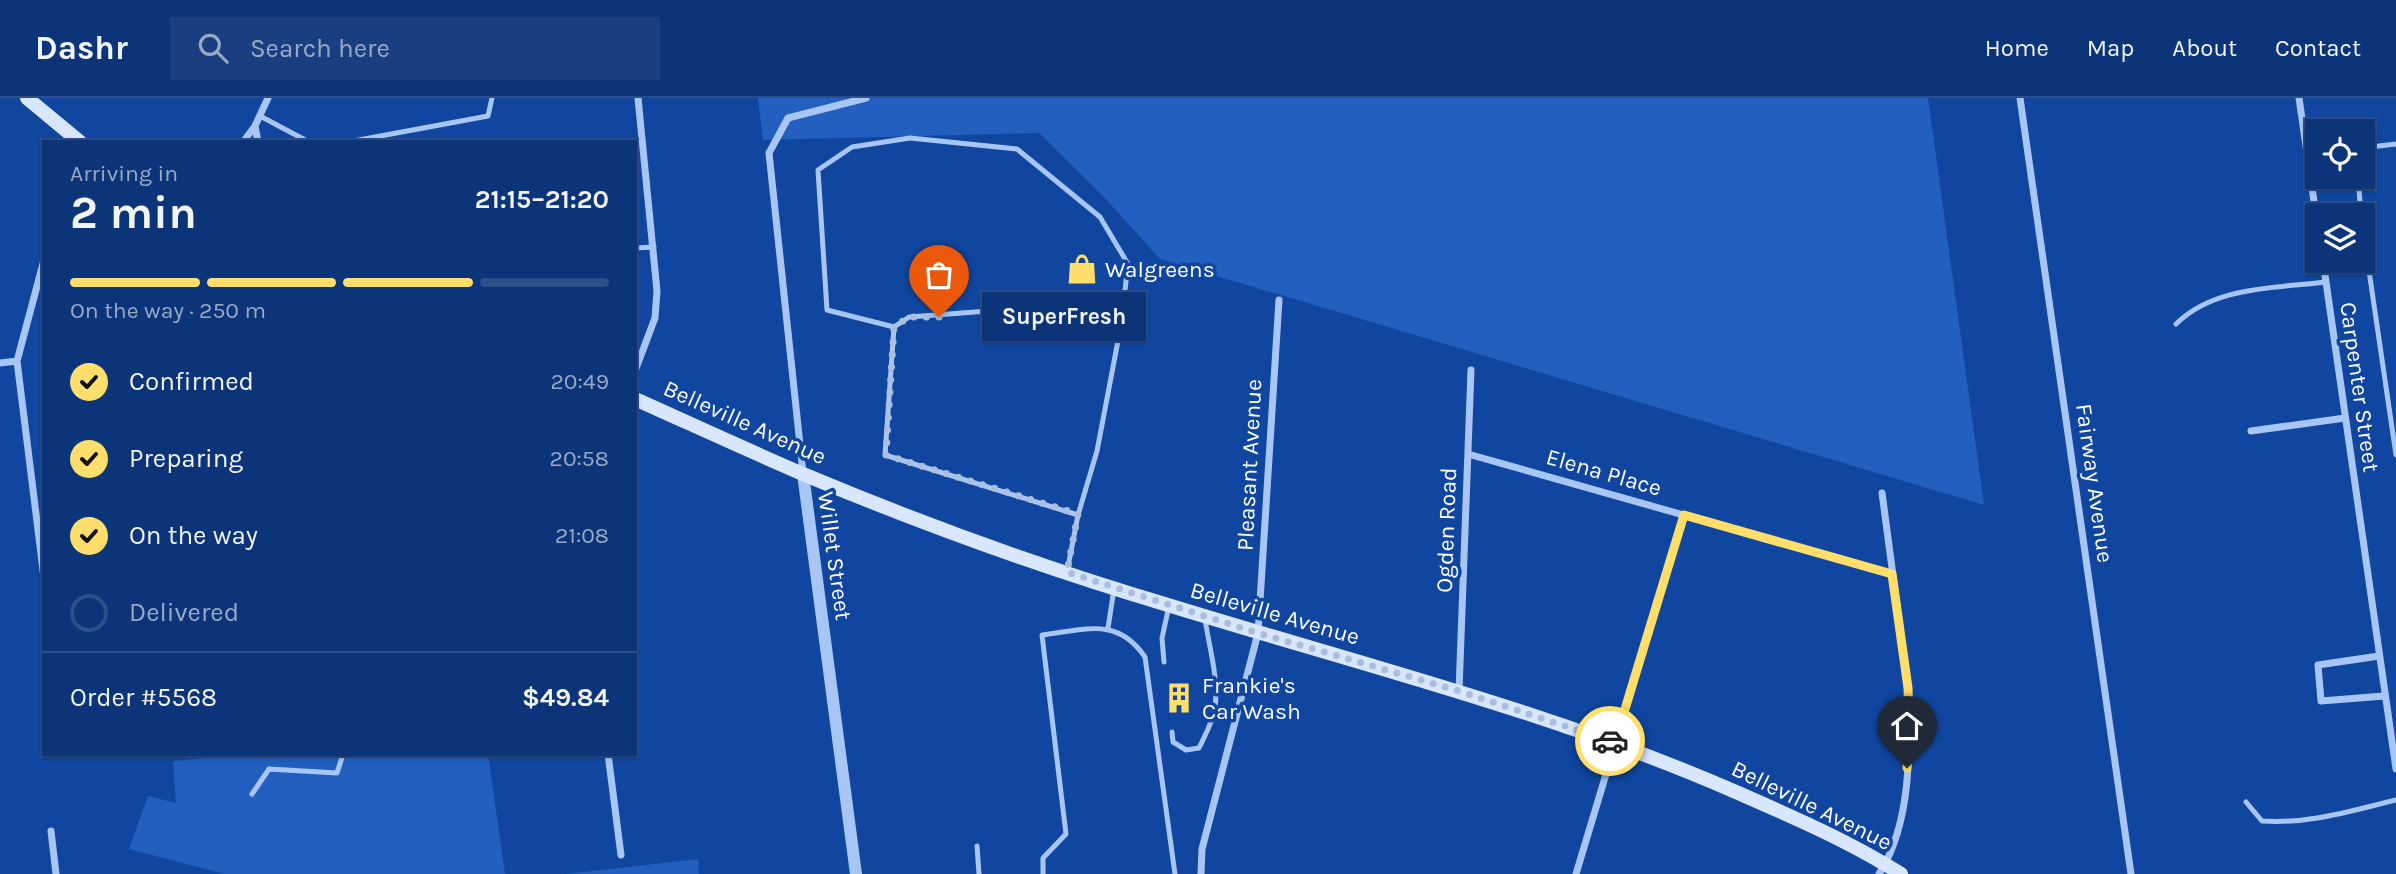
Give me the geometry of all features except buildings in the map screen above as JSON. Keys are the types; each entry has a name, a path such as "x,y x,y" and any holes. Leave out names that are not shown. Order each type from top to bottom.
{"main road":[{"path":"27,98 77,140"},
{"name":"Belleville Avenue","path":"637,400 803,474 989,547 1114,589 1459,691 1615,742 1842,840 1882,869 1901,874"}],"street":[{"path":"244,140 255,126 268,98"},
{"path":"637,366 655,318 657,291 638,98"},
{"name":"Willet Street","path":"856,874 803,474 769,153 788,118 866,98"},
{"name":"Fairway Avenue","path":"2020,98 2131,874"},
{"path":"2299,98 2314,203"},
{"path":"255,126 258,140"},
{"path":"42,267 17,361 42,562"},
{"name":"Carpenter Street","path":"2325,273 2396,769"},
{"name":"Pleasant Avenue","path":"1201,874 1202,849 1258,633 1279,300"},
{"path":"0,363 17,361"},
{"name":"Ogden Road","path":"1459,691 1471,370"},
{"path":"2251,431 2345,418"},
{"name":"Elena Place","path":"1468,454 1892,574"},
{"path":"1882,493 1908,688 1909,721 1903,816 1897,839 1882,869"},
{"path":"1576,874 1684,515"},
{"path":"2379,656 2318,665 2320,701 2385,696"},
{"path":"608,756 621,855"},
{"path":"51,831 56,874"}],"lane":[{"path":"359,140 488,116 492,98"},
{"path":"260,116 305,140"},
{"path":"1067,572 1078,514 1097,451 1123,302 1128,264 1100,217 1017,149 910,138 852,147 818,170 827,310 894,327 909,317 1123,302"},
{"path":"2375,146 2396,144"},
{"path":"637,248 654,247"},
{"path":"2369,273 2396,455"},
{"path":"2176,324 2187,313 2218,298 2241,292 2326,282"},
{"path":"894,327 886,455 1078,514"},
{"path":"1108,628 1114,589"},
{"path":"1164,662 1162,638 1169,606"},
{"path":"1172,732 1174,742 1186,750 1199,748 1212,721 1216,705 1205,616"},
{"path":"1043,874 1042,858 1066,834 1042,635 1108,628 1133,640 1145,657 1175,874"},
{"path":"252,794 270,769 337,773 342,756"},
{"path":"2246,802 2262,821 2274,822 2310,821 2396,800"},
{"path":"977,846 979,874"}],"shaded area":[{"path":"758,98 1928,98 1984,505 1160,259 1102,195 1039,133 763,140"},
{"path":"225,756 488,756 505,874 224,874 129,849 148,796 176,803 173,761"},
{"path":"698,859 699,874 566,874"}],"way so far":[{"path":"939,317 909,317 894,327 886,455 1078,514 1067,572 1258,633 1459,691 1610,741"}],"place":[{"name":"Walgreens","path":"1082,269"},
{"name":"SuperFresh","path":"939,317"},
{"name":"Frankie's Car Wash","path":"1179,698"}],"route":[{"path":"1610,741 1615,742 1684,515 1892,574 1908,688 1907,768"}]}
